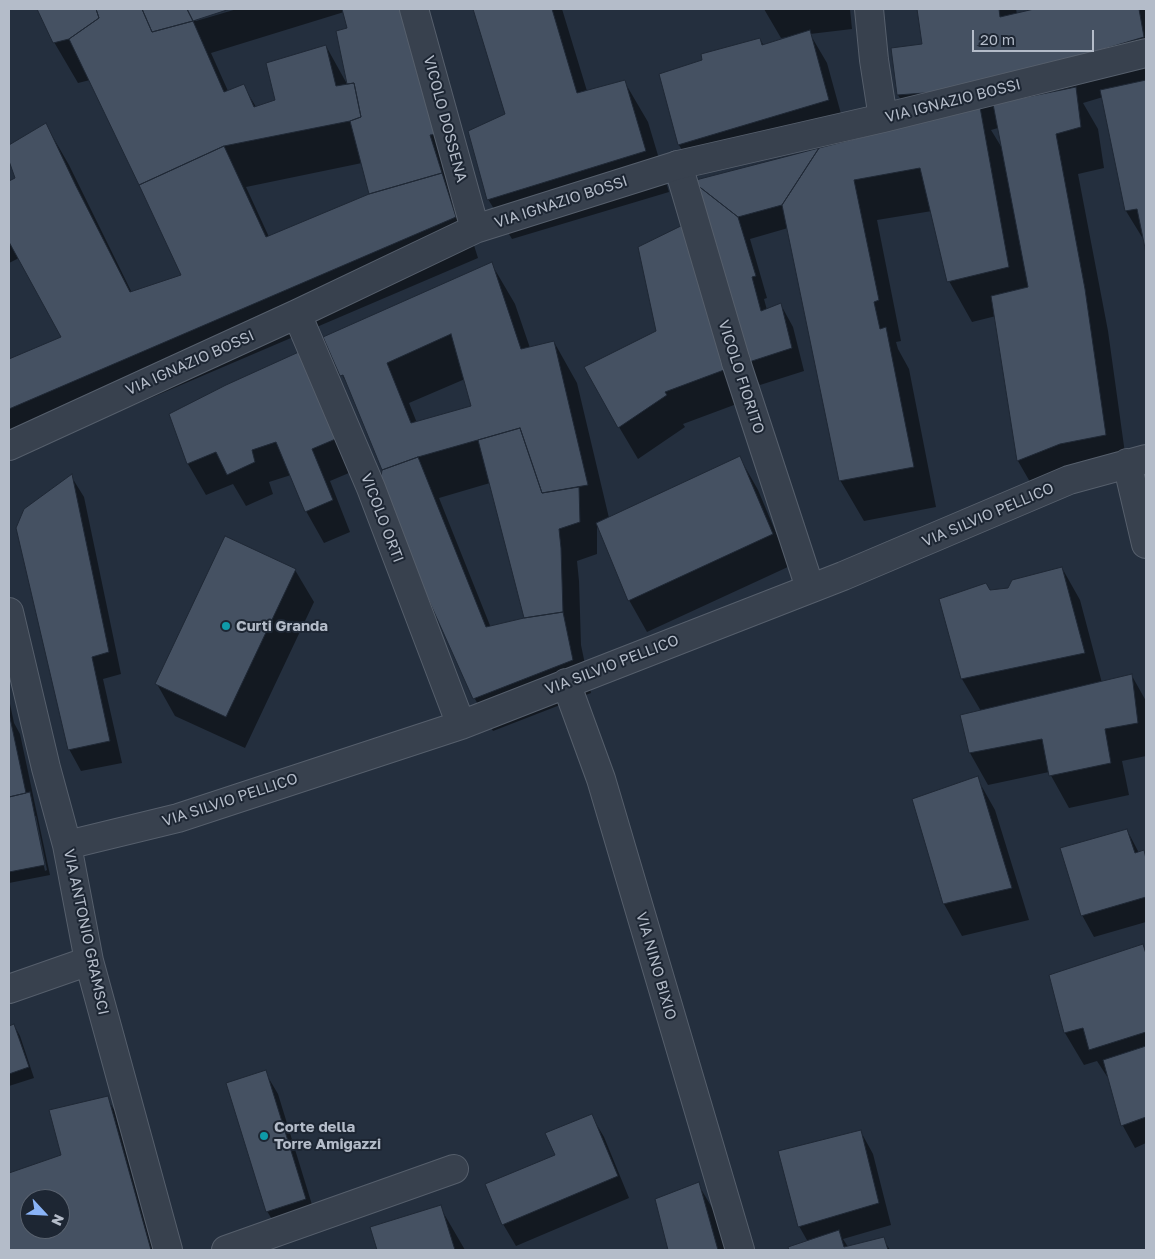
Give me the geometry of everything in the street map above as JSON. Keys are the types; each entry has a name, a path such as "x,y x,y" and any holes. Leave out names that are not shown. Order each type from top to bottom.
{"street":[{"name":"VICOLO DOSSENA","path":"414,9 476,230"},
{"path":"869,9 882,118"},
{"name":"VIA IGNAZIO BOSSI","path":"9,446 476,230 678,165 882,118 1146,53"},
{"name":"VICOLO FIORITO","path":"678,165 736,362 810,588"},
{"name":"VICOLO ORTI","path":"297,314 371,488 461,725"},
{"path":"1137,461 1146,544"},
{"name":"VIA SILVIO PELLICO","path":"68,845 178,818 461,725 842,576 1069,480 1137,461"},
{"name":"VIA ANTONIO GRAMSCI","path":"9,612 46,768 68,845 89,961 168,1250"},
{"name":"VIA NINO BIXIO","path":"566,683 601,779 740,1250"},
{"path":"9,989 89,961"},
{"path":"226,1250 454,1169"}],"building":[{"path":"37,9 96,9 99,18 69,39 53,43"},
{"path":"96,9 142,9 152,32 193,21 224,92 244,84 254,107 275,100 266,63 326,45 336,86 354,83 361,117 350,121 224,146 139,185 69,39 99,18"},
{"path":"142,9 187,9 193,21 152,32"},
{"path":"187,9 230,9 193,21"},
{"path":"342,9 404,9 438,134 430,135 442,173 369,194 350,121 361,117 354,83 347,84 336,31 347,28"},
{"path":"473,9 552,9 577,93 625,80 646,151 487,200 468,131 505,114"},
{"path":"917,9 999,9 1000,17 1034,9 1139,9 1144,37 966,90 897,95 891,48 922,44"},
{"path":"810,30 829,100 678,145 659,74 702,60 701,54 760,38 762,45"},
{"path":"1146,80 1146,253 1137,209 1125,211 1100,90"},
{"path":"1076,87 1081,127 1056,134 1085,289 1106,435 1060,444 1017,461 991,296 1028,287 993,104"},
{"path":"980,107 1009,267 947,282 920,168 854,180 879,300 874,302 880,329 886,327 914,467 839,481 782,205 819,148"},
{"path":"46,123 130,292 181,275 139,185 224,146 266,237 369,194 442,173 456,217 9,409 9,359 61,337 9,242 9,181 15,178 9,161 9,145"},
{"path":"819,148 782,205 738,217 692,181"},
{"path":"692,181 738,217 756,276 752,277 761,311 781,303 792,348 746,363"},
{"path":"689,222 724,370 665,392 667,395 618,428 584,367 656,331 638,247"},
{"path":"492,262 521,349 554,341 588,485 542,493 520,428 418,457 382,470 343,375 340,376 323,337","holes":["451,334 471,406 411,423 387,363"]},
{"path":"301,351 338,438 312,449 333,500 305,512 276,442 252,450 255,462 227,475 216,452 187,464 169,414 226,385"},
{"path":"520,428 542,493 579,487 580,522 559,529 563,612 524,618 478,440"},
{"path":"740,456 773,534 628,601 596,523"},
{"path":"418,457 486,627 524,618 563,612 573,660 473,699 379,489 382,470"},
{"path":"72,474 109,652 92,657 110,741 68,750 16,528 24,509"},
{"name":"Curti Granda","path":"225,536 296,569 226,717 155,684"},
{"path":"1062,567 1085,653 961,679 939,599 986,583 990,590 1008,588 1012,580"},
{"path":"1132,674 1138,723 1105,729 1111,763 1049,776 1042,739 969,753 960,715"},
{"path":"9,713 26,793 9,797"},
{"path":"978,776 1012,888 943,904 912,799"},
{"path":"30,792 45,865 9,872 9,797"},
{"path":"1127,829 1135,853 1144,850 1146,859 1146,897 1081,916 1060,848"},
{"path":"1143,944 1146,954 1146,1032 1089,1050 1083,1028 1064,1033 1049,975"},
{"path":"14,1024 29,1067 9,1074 9,1026"},
{"path":"1146,1046 1146,1117 1121,1126 1103,1060"},
{"name":"Corte della Torre Amigazzi","path":"266,1070 306,1199 266,1212 226,1083"},
{"path":"108,1096 151,1250 9,1250 9,1173 61,1155 49,1110"},
{"path":"592,1114 618,1176 502,1225 485,1184 555,1155 545,1133"},
{"path":"861,1130 879,1203 798,1227 778,1151"},
{"path":"699,1182 718,1250 668,1250 655,1199"},
{"path":"441,1205 455,1250 377,1250 370,1227"},
{"path":"839,1230 844,1247 884,1237 888,1250 789,1250 788,1247"}],"place":[{"name":"Curti Granda","path":"226,626"},
{"name":"Corte della Torre Amigazzi","path":"264,1136"}]}
